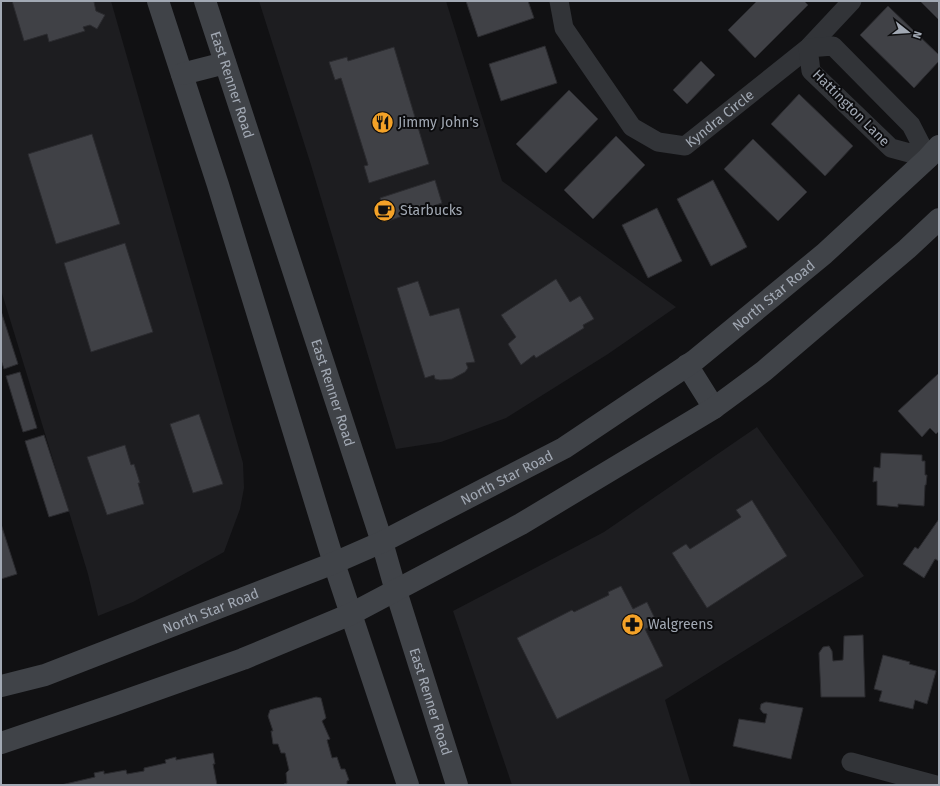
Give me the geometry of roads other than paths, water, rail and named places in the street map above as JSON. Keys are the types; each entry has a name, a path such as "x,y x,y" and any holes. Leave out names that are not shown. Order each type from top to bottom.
{"main road":[{"path":"158,1 220,192 334,563 408,785"},
{"name":"East Renner Road","path":"205,1 382,542 458,785"},
{"path":"182,74 225,63"},
{"name":"North Star Road","path":"1,686 45,675 334,563 382,542 564,448 687,365 824,254 935,158"},
{"path":"1,743 243,659 351,614 520,524 714,408 764,371 907,249 939,219"},
{"path":"687,365 714,408"}],"street":[{"name":"Kyndra Circle","path":"559,1 564,28 632,127 658,142 684,146 808,48 852,1"},
{"name":"Hattington Lane","path":"833,46 911,125 935,158 891,148 811,71 808,48 833,46"},
{"path":"851,762 936,785"}],"place":[{"name":"Jimmy John's","path":"383,122"},
{"name":"Starbucks","path":"385,210"},
{"name":"Walgreens","path":"633,624"}]}
